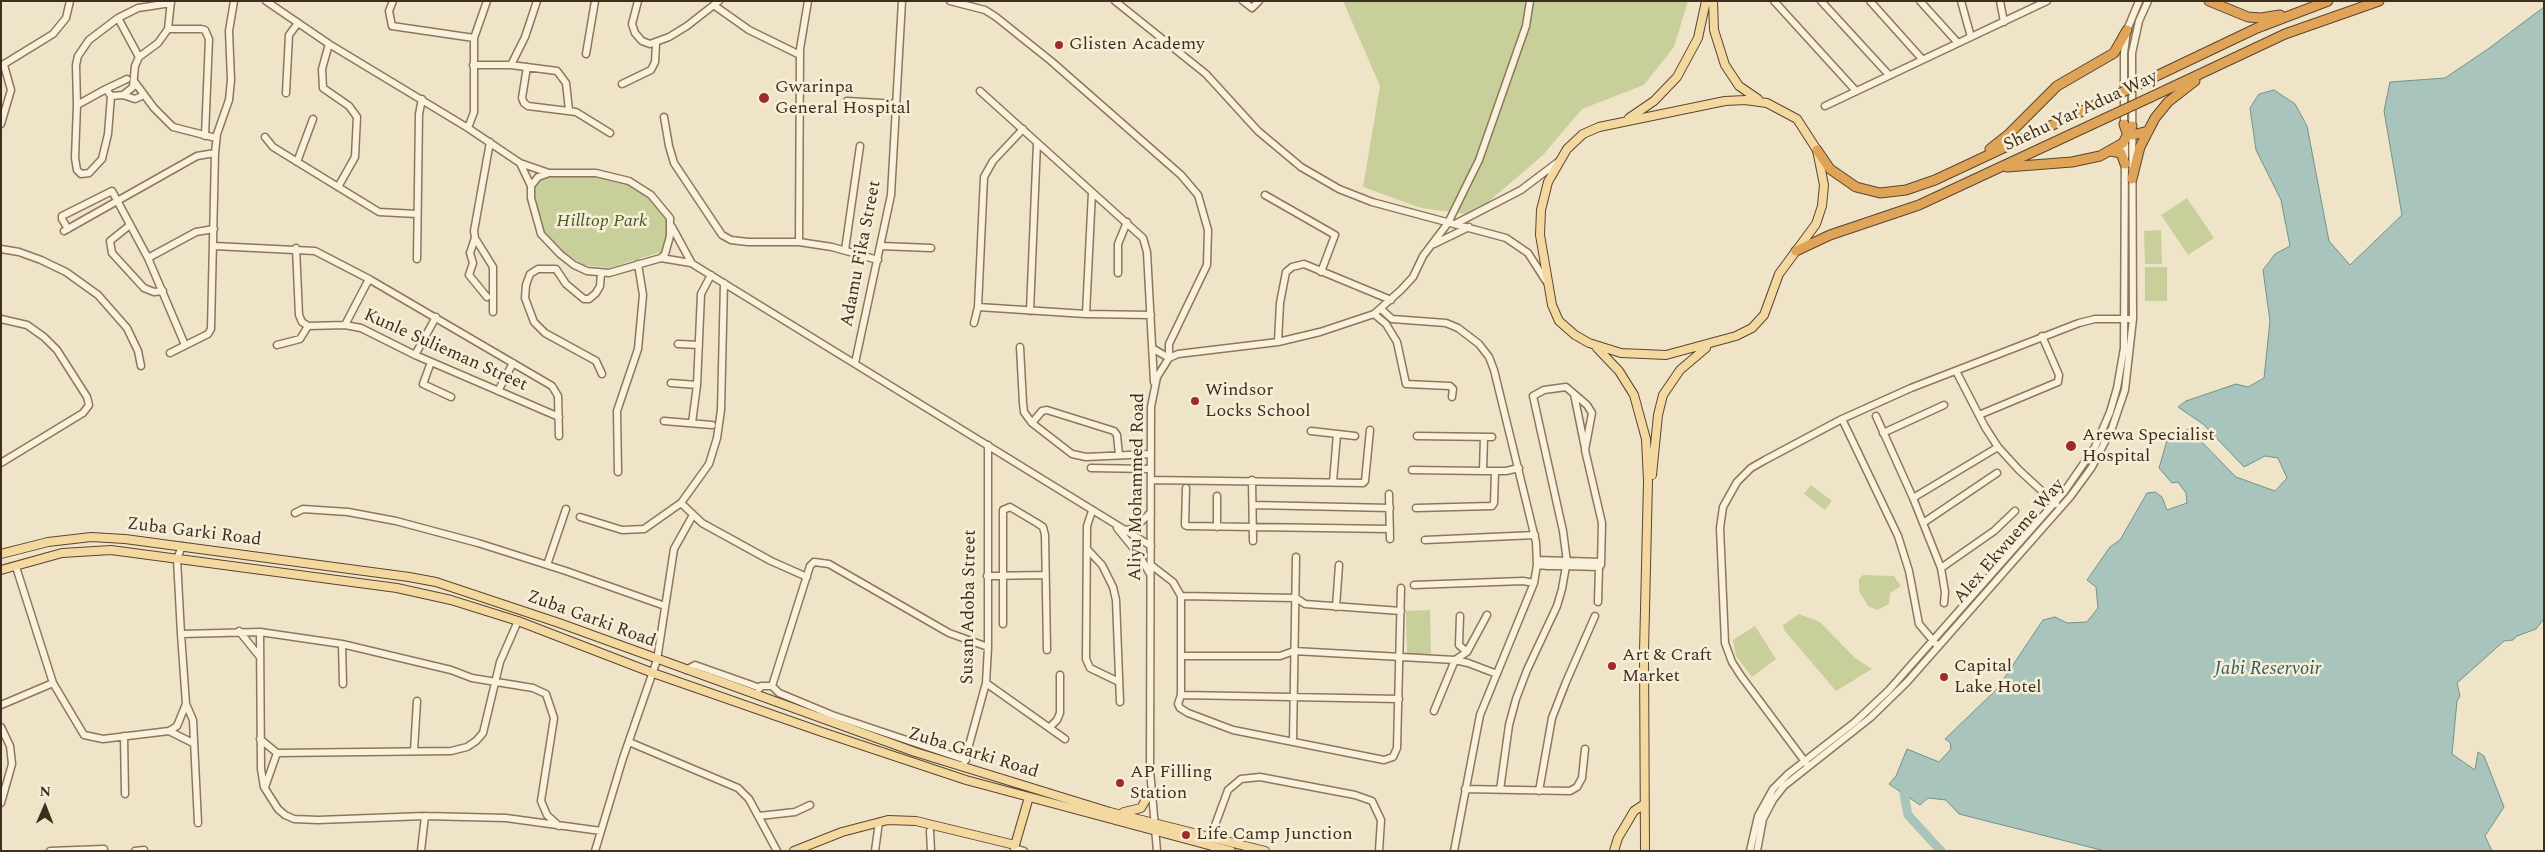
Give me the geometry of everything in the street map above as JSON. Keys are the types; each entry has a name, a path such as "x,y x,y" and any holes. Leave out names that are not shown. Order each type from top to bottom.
{"highway":[{"path":"2209,1 2241,15 2254,18 2271,17 2314,7"},
{"name":"Shehu Yar'Adua Way","path":"1817,150 1830,169 1847,183 1868,191 1892,193 1920,186 2244,34 2328,1"},
{"name":"Shehu Yar'Adua Way","path":"1796,251 1830,235 1919,205 2285,34 2379,1"},
{"path":"1974,161 2009,134 2057,86 2109,58 2118,49 2127,30"},
{"path":"2132,179 2138,153 2148,130 2168,102 2224,61"},
{"path":"2111,151 2128,132 2140,134 2148,130"},
{"path":"1994,171 2018,166 2072,162 2111,151 2121,153 2125,164"}],"main road":[{"path":"1706,1 1698,38 1677,77 1642,110 1617,122 1583,134 1558,161 1544,196 1540,223 1546,281 1552,305 1559,321 1575,335 1621,353 1651,356 1680,353 1746,332 1758,322 1768,307 1779,274 1811,233 1822,206 1824,185 1817,150 1797,119 1739,86 1725,66 1714,30 1713,1"},
{"path":"1617,122 1725,101 1745,100 1767,103"},
{"path":"1589,342 1602,352 1619,371 1634,395 1640,410 1646,439 1648,505 1643,805 1645,849"},
{"path":"1648,505 1658,414 1663,396 1673,378 1686,362 1717,342"},
{"name":"Zuba Garki Road","path":"1,554 48,542 91,537 182,546 436,582 559,623 686,670 757,691 915,752 964,763 1110,812 1212,836 1265,851"},
{"name":"Zuba Garki Road","path":"1,570 62,553 111,550 397,588 451,600 518,621 653,673 966,780 1231,851"},
{"path":"1110,812 1131,812 1141,808 1151,791"},
{"name":"Zuba Garki Road","path":"1014,848 1029,797"},
{"path":"1614,851 1618,838 1634,811 1643,805"},
{"path":"794,851 842,832 879,822 916,821 1014,848"}],"street":[{"path":"1,124 11,90 3,66 53,34 66,18 70,1"},
{"path":"170,353 208,334 211,330 216,138 229,100 231,80 229,31 234,1"},
{"path":"266,1 277,5 298,23 329,44 422,99 520,162 549,172 596,173 629,181 655,200 670,218 685,256 691,263 1151,546"},
{"path":"393,1 389,11 392,26 474,38"},
{"path":"468,128 474,112 474,38 486,1"},
{"path":"511,65 525,36 537,1"},
{"path":"586,54 595,1"},
{"path":"638,1 633,14 632,24 635,33 642,41 656,44 717,4 749,30 800,55"},
{"path":"799,242 800,55 808,1"},
{"name":"Adamu Fika Street","path":"855,363 891,195 902,1"},
{"name":"Aliyu Mohammed Road","path":"950,1 985,10 996,17 1057,67 1181,175 1198,194 1208,230 1206,264 1169,344 1169,358 1161,368 1154,386 1151,407 1151,791 1157,851"},
{"path":"1115,1 1206,74 1258,132 1301,167 1357,197 1451,224 1495,234 1517,244 1534,260 1546,281"},
{"path":"1243,1 1252,8 1260,1"},
{"path":"1152,348 1169,358 1186,352 1278,342 1320,332 1374,314 1391,300 1413,277 1431,245 1451,224 1479,160 1526,26 1530,1"},
{"path":"1774,1 1856,91"},
{"path":"1821,1 1889,75"},
{"path":"1870,1 1922,59"},
{"path":"1920,1 1958,43"},
{"path":"1961,1 1971,37"},
{"path":"2000,1 2004,22"},
{"path":"1824,106 2004,22 2038,3 2047,1"},
{"name":"Alex Ekwueme Way","path":"1750,851 1758,816 1768,797 1780,781 1807,764 1870,718 1938,647 2061,509 2092,466 2112,428 2125,390 2129,319 2132,179 2124,53 2127,30 2139,1"},
{"name":"Alex Ekwueme Way","path":"1757,851 1763,819 1773,800 1784,786 1866,713 1933,641 2055,503 2078,474 2104,429 2120,377 2129,319 2125,164 2133,43 2139,21 2148,1"},
{"path":"106,89 111,96 108,134 102,159 97,166 85,174 78,173 75,158 76,65 78,56 89,40 118,18 150,4 171,2 168,29 158,43 139,57 135,66 134,87 123,96"},
{"path":"118,18 139,57"},
{"path":"286,93 289,35 298,23"},
{"path":"168,29 205,30 209,39 205,136"},
{"path":"329,44 322,70 323,88 349,106 357,116 355,157 338,187"},
{"path":"622,84 651,70 655,62 656,44"},
{"path":"473,66 511,65 552,69 561,74 568,93 569,110"},
{"path":"527,67 522,98 524,102 535,107 569,110 589,119 610,133"},
{"path":"77,105 127,79"},
{"path":"134,81 173,127 216,138"},
{"path":"980,90 1143,238 1146,246 1154,386"},
{"path":"111,96 135,99 144,95"},
{"path":"417,259 418,114 422,99"},
{"path":"848,102 897,104"},
{"path":"664,117 674,163 722,235 731,240 748,242 799,242 845,250 878,260"},
{"path":"297,162 313,118"},
{"path":"974,323 978,307 984,177 993,161 1023,129"},
{"path":"265,137 272,147 379,212 417,214"},
{"path":"490,142 474,232 475,238 493,267 493,312"},
{"path":"1030,311 1037,143"},
{"path":"845,250 860,146"},
{"path":"185,345 148,258 116,200 112,191 109,190 62,216 66,230 116,200 197,156 215,153"},
{"path":"1451,224 1528,186 1558,161"},
{"path":"520,162 531,186 531,198 536,224 548,242 574,265 587,271 609,272 661,258 691,263"},
{"path":"531,186 538,177 549,172"},
{"path":"1086,314 1092,192"},
{"path":"1265,195 1335,235 1321,272"},
{"path":"1118,274 1118,244 1127,222"},
{"path":"661,258 665,254 671,224"},
{"path":"130,225 110,242 112,253 144,288 154,292 163,291"},
{"path":"1431,245 1468,227"},
{"path":"148,258 196,232 214,229"},
{"path":"475,238 470,253 472,263 469,276 487,297"},
{"path":"214,246 296,248 325,255 369,279 552,386 558,396 558,436"},
{"path":"881,246 931,248"},
{"path":"277,345 302,337 308,326 302,322 299,315 296,248"},
{"path":"1,249 19,252 66,272 98,295 127,328 138,350 141,366"},
{"path":"618,472 617,411 635,362 641,319 643,295 638,264"},
{"path":"1278,342 1280,303 1286,272 1292,267 1304,264 1391,300"},
{"path":"601,272 600,286 596,293 589,299 584,299 566,284 556,268 538,270 530,274 526,285 525,298 534,322 545,334 596,361 602,374"},
{"path":"692,423 697,385 701,294 710,275"},
{"path":"345,325 369,279"},
{"path":"580,517 622,530 644,529 681,503 709,464 717,438 720,410 724,283"},
{"path":"978,307 1086,314 1151,315"},
{"path":"1381,309 1392,319 1446,323 1468,334 1479,344 1494,370 1535,535 1537,563 1534,583 1480,715 1454,851"},
{"path":"1374,314 1386,324 1397,342 1406,384 1450,386 1453,389 1452,397"},
{"path":"415,355 436,317"},
{"path":"1,319 27,326 57,350 87,397 88,405 83,413 1,463"},
{"path":"1807,764 1741,676 1728,652 1723,632 1721,516 1732,489 1751,468 1842,419 2042,336 2087,321 2129,319"},
{"name":"Kunle Sulieman Street","path":"308,326 345,325 368,330 415,355 559,417"},
{"path":"1979,415 2058,382 2059,376 2042,336"},
{"path":"678,344 699,345"},
{"path":"1020,347 1024,412 1032,423 1072,454 1086,457 1151,454"},
{"path":"431,362 423,384 451,397"},
{"path":"498,391 513,363"},
{"path":"1956,371 1998,447 2019,470 2061,509"},
{"path":"671,383 697,385"},
{"path":"1500,790 1509,725 1516,699 1527,670 1557,606 1567,564 1564,538 1533,396 1544,390 1566,387 1574,392 1592,413 1585,450"},
{"path":"1574,392 1602,523 1598,602"},
{"path":"1883,433 1944,405"},
{"path":"1032,423 1042,411 1047,410 1105,428 1117,435 1119,456"},
{"path":"1876,416 1913,498 1941,568 1945,592 1944,603"},
{"path":"1842,419 1898,536 1910,578 1919,624 1938,647"},
{"path":"664,421 712,425"},
{"path":"1151,480 1365,483 1370,430"},
{"path":"1311,431 1355,436"},
{"path":"1333,482 1337,434"},
{"path":"1417,436 1492,437"},
{"path":"1483,471 1484,437"},
{"name":"Susan Adoba Street","path":"964,763 986,683 988,648 988,445"},
{"path":"1913,498 1998,447"},
{"path":"1092,468 1151,469"},
{"path":"1412,470 1495,472 1519,468"},
{"path":"1416,508 1492,506 1494,504 1495,472"},
{"path":"1923,523 1997,473"},
{"path":"1252,480 1253,541"},
{"path":"1186,488 1185,525 1253,528 1390,529"},
{"path":"1389,494 1390,540"},
{"path":"1216,527 1217,496"},
{"path":"681,503 721,534 807,577"},
{"path":"1253,505 1390,508"},
{"path":"1003,624 1003,510 1010,507 1043,527 1045,535 1047,650"},
{"path":"295,513 304,508 373,515 478,542 665,606"},
{"path":"548,565 566,509"},
{"path":"1092,511 1087,526 1087,664 1097,672 1120,682"},
{"path":"1941,568 1994,531 2014,511"},
{"path":"1124,530 1134,528 1151,512"},
{"path":"595,851 657,660 674,549 693,514"},
{"path":"1113,523 1145,564 1151,578"},
{"path":"1425,540 1535,535"},
{"path":"182,546 177,559 181,634 186,704 193,720 198,823"},
{"path":"1087,549 1102,565 1113,587 1118,615 1120,702"},
{"path":"1293,741 1296,557"},
{"path":"772,686 810,566 814,562 829,564 949,633 988,648"},
{"path":"1537,563 1600,564"},
{"path":"1151,565 1173,582 1181,596 1181,695 1178,704 1188,713 1234,730 1389,760 1393,757 1397,748 1401,588"},
{"path":"1336,607 1339,565"},
{"path":"16,567 53,683 84,735 103,739 169,731 177,726 186,704"},
{"path":"987,576 1045,575"},
{"path":"1414,585 1523,581 1534,583"},
{"path":"1181,596 1296,598 1304,604 1401,611"},
{"path":"1434,710 1455,660 1467,652 1488,615"},
{"path":"1460,616 1460,645 1467,652"},
{"path":"1538,791 1552,718 1595,616"},
{"path":"260,739 277,753 451,750 467,747 483,733 500,662 518,621"},
{"path":"181,634 238,631 260,632 342,644 451,670 472,678 496,680 541,690 546,694 554,718 541,801 548,815 560,826"},
{"path":"238,631 260,657"},
{"path":"260,632 261,769 265,789 278,809 294,819 318,820 425,816 506,818 601,831"},
{"path":"342,644 343,684"},
{"path":"1181,656 1280,656 1294,651 1455,660 1497,674"},
{"path":"1050,727 1057,720 1060,713 1060,675"},
{"path":"1,705 53,683"},
{"path":"986,683 1065,739"},
{"path":"757,691 767,685 772,686 779,693 964,763"},
{"path":"1181,695 1399,699"},
{"path":"414,751 417,700"},
{"path":"1,727 10,746 12,764 1,803"},
{"path":"169,731 193,743"},
{"path":"124,736 125,794"},
{"path":"629,742 738,788 749,799 777,851"},
{"path":"1465,789 1570,791 1577,787 1582,778 1585,749"},
{"path":"265,789 277,753"},
{"path":"1212,836 1228,790 1241,779 1260,777 1355,795 1372,801 1380,820 1379,851"},
{"path":"759,816 795,812 810,805"},
{"path":"421,851 425,816"},
{"path":"876,851 879,822"},
{"path":"930,831 931,851"},
{"path":"1014,848 1024,851"},
{"path":"50,851 104,849"},
{"path":"135,851 144,850"}],"green space":[{"path":"1343,1 1688,1 1674,47 1644,85 1582,109 1543,155 1473,215 1421,208 1363,187 1380,86"},
{"name":"Hilltop Park","path":"549,174 599,175 622,180 649,196 668,218 669,231 664,251 609,268 583,265 560,249 544,231 536,209 534,184 538,178"},
{"path":"2187,198 2214,238 2188,255 2161,215"},
{"path":"2161,230 2162,264 2145,264 2144,231"},
{"path":"2145,267 2167,267 2167,301 2145,301"},
{"path":"1811,485 1832,501 1825,510 1804,494"},
{"path":"1863,575 1894,576 1901,586 1890,593 1889,604 1877,610 1868,606 1859,591 1859,579"},
{"path":"1430,610 1431,654 1407,655 1406,611"},
{"path":"1799,614 1820,622 1855,658 1872,669 1836,691 1784,630 1783,625"},
{"path":"1755,626 1776,659 1752,677 1736,656 1733,640"}],"water":[{"name":"Jabi Reservoir","path":"2544,7 2544,619 2536,629 2517,636 2513,640 2504,641 2457,683 2460,696 2457,701 2452,754 2475,770 2478,752 2484,756 2504,807 2485,836 2492,851 2105,851 1959,814 1946,800 1928,798 1920,805 1889,784 1896,776 1907,749 1939,762 1951,749 1950,742 1945,739 1997,689 2043,620 2055,617 2067,623 2087,622 2098,608 2096,587 2087,580 2110,547 2120,540 2147,493 2155,492 2162,497 2167,510 2187,503 2186,493 2178,482 2172,483 2159,468 2168,437 2189,429 2236,477 2275,491 2287,478 2278,458 2265,456 2244,467 2203,424 2178,407 2186,401 2236,384 2248,387 2264,378 2270,321 2263,270 2275,254 2290,246 2281,200 2256,150 2250,108 2259,94 2274,90 2295,104 2307,126 2329,241 2350,265 2402,215 2384,111 2390,82 2445,78"}],"waterway":[{"path":"1904,794 1908,815 1941,851"}],"place":[{"name":"Glisten Academy","path":"1059,45"},
{"name":"Gwarinpa General Hospital","path":"764,98"},
{"name":"Windsor Locks School","path":"1195,401"},
{"name":"Arewa Specialist Hospital","path":"2071,446"},
{"name":"Art & Craft Market","path":"1612,666"},
{"name":"Capital Lake Hotel","path":"1944,677"},
{"name":"AP Filling Station","path":"1120,783"},
{"name":"Life Camp Junction","path":"1186,835"}]}
